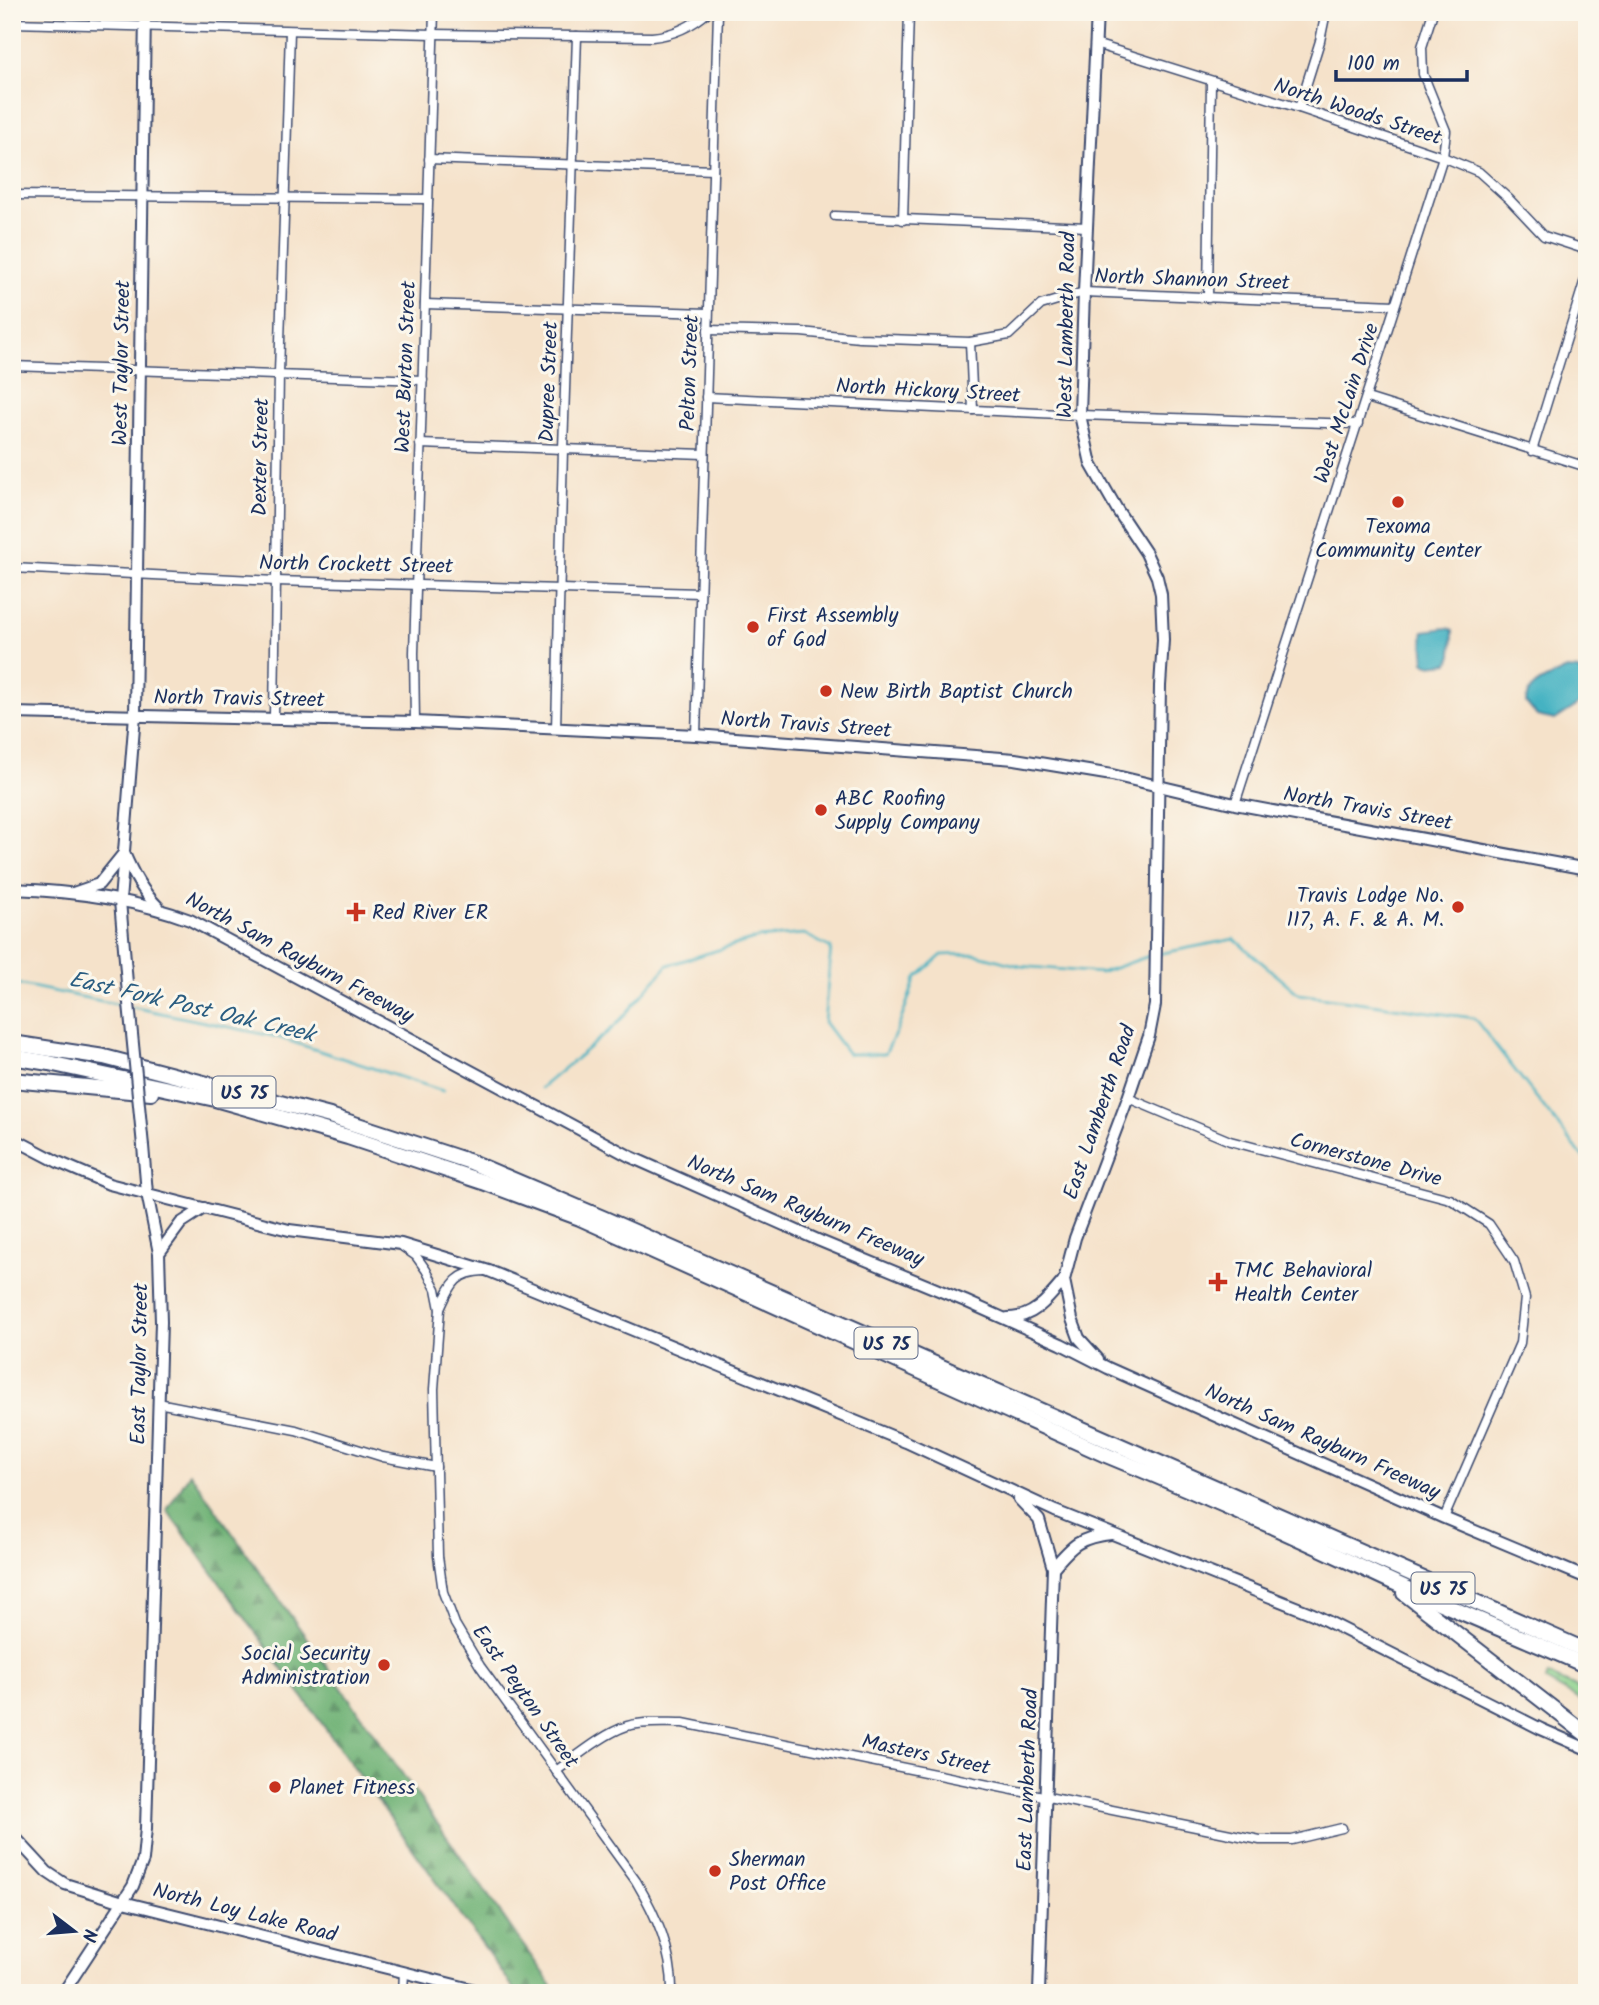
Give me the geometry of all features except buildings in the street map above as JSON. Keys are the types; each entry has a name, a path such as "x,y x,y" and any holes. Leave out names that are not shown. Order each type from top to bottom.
{"highway":[{"name":"US 75","path":"12,1043 104,1057 213,1084 330,1116 471,1162 1587,1651"},
{"name":"US 75","path":"12,1057 215,1099 483,1181 580,1219 1106,1455 1587,1665"},
{"path":"12,1080 215,1099"},
{"path":"1384,1578 1587,1735"}],"main road":[{"name":"West Taylor Street","path":"135,715 145,12"},
{"name":"West Lamberth Road","path":"1097,12 1080,415 1091,464 1152,564 1161,594 1163,639 1158,787"},
{"name":"North Travis Street","path":"12,713 415,722 696,735 1015,759 1112,775 1235,804 1587,869"},
{"name":"East Taylor Street","path":"63,1993 133,1886 143,1860 146,1828 161,1322 159,1253 147,1194 120,901 135,715"},
{"name":"East Lamberth Road","path":"1064,1280 1074,1238 1149,1036 1155,1005 1158,787"},
{"path":"71,893 99,884 124,853 134,878 159,908"},
{"name":"North Sam Rayburn Freeway","path":"12,889 71,893 120,901 159,908 190,920 631,1157 820,1241 1002,1317 1108,1368 1444,1518 1587,1578"},
{"path":"12,1138 88,1176 147,1194 289,1230 401,1244 489,1271 906,1442 1012,1492 1313,1614 1541,1729 1587,1749"},
{"path":"159,1253 181,1223 204,1208"},
{"path":"1002,1317 1021,1318 1036,1310 1064,1280"},
{"path":"1064,1280 1079,1338 1108,1368"},
{"name":"East Lamberth Road","path":"1012,1492 1039,1520 1053,1568 1039,1993"},
{"path":"1053,1568 1076,1543 1091,1536 1114,1533"},
{"name":"North Loy Lake Road","path":"12,1834 47,1872 65,1884 123,1902 487,1993"}],"street":[{"name":"West Burton Street","path":"415,722 416,583 434,12"},
{"path":"12,23 433,34 664,36 694,24 708,12"},
{"name":"Pelton Street","path":"696,735 718,12"},
{"path":"903,220 909,12"},
{"path":"1299,108 1326,12"},
{"name":"West McLain Drive","path":"1235,804 1443,157 1446,131 1423,74 1422,47 1433,12"},
{"name":"Dexter Street","path":"274,717 279,373 290,31"},
{"name":"Dupree Street","path":"556,729 577,36"},
{"name":"North Woods Street","path":"1095,44 1299,108 1479,172 1544,236 1587,250"},
{"path":"1208,298 1211,82"},
{"path":"429,159 713,170"},
{"path":"12,195 428,199"},
{"path":"835,216 1087,227"},
{"path":"1532,451 1587,273"},
{"name":"North Shannon Street","path":"708,330 801,332 860,338 970,342 1009,335 1041,305 1084,292 1395,304"},
{"path":"425,304 708,313"},
{"path":"970,342 973,410"},
{"path":"12,366 279,373 422,380"},
{"name":"North Hickory Street","path":"706,397 1080,415 1358,424"},
{"path":"1367,398 1587,467"},
{"path":"421,444 704,454"},
{"name":"North Crockett Street","path":"12,568 276,580 700,593"},
{"name":"Cornerstone Drive","path":"1128,1098 1230,1142 1450,1199 1489,1224 1514,1261 1525,1298 1520,1343 1444,1518"},
{"name":"East Peyton Street","path":"401,1244 416,1256 426,1270 436,1289 440,1309 434,1389 438,1556 443,1592 455,1625 480,1666 636,1881 654,1912 666,1945 672,1993"},
{"name":"East Peyton Street","path":"440,1309 458,1277 470,1272 489,1271"},
{"path":"158,1403 296,1430 383,1457 436,1467"},
{"name":"Masters Street","path":"556,1771 593,1745 626,1727 648,1723 683,1723 1260,1840 1292,1840 1342,1828"},
{"path":"404,1972 404,1993"}],"green space":[{"path":"190,1473 557,1993 515,1990 167,1510"},
{"path":"1548,1675 1587,1692 1587,1704 1546,1681"}],"water":[{"path":"1447,628 1453,630 1449,663 1428,665 1424,662 1424,631"},
{"path":"1567,669 1578,670 1587,678 1587,699 1555,720 1537,716 1526,703 1530,690 1541,681"}],"waterway":[{"name":"East Fork Post Oak Creek","path":"541,1088 616,1025 668,965 758,938 804,934 831,948 824,1022 848,1054 885,1054 898,1028 916,978 942,955 975,954 1020,966 1100,973 1152,955"},
{"name":"East Fork Post Oak Creek","path":"1158,954 1234,939 1299,994 1474,1018 1587,1162"},
{"name":"East Fork Post Oak Creek","path":"12,983 126,1006"},
{"name":"East Fork Post Oak Creek","path":"132,1007 277,1037 443,1091"}],"place":[{"name":"Texoma Community Center","path":"1398,502"},
{"name":"First Assembly of God","path":"753,627"},
{"name":"New Birth Baptist Church","path":"826,691"},
{"name":"ABC Roofing Supply Company","path":"821,810"},
{"name":"Travis Lodge No. 117, A. F. & A. M.","path":"1458,907"},
{"name":"Red River ER","path":"356,912"},
{"name":"TMC Behavioral Health Center","path":"1218,1282"},
{"name":"Social Security Administration","path":"384,1665"},
{"name":"Planet Fitness","path":"275,1787"},
{"name":"Sherman Post Office","path":"715,1871"}]}
